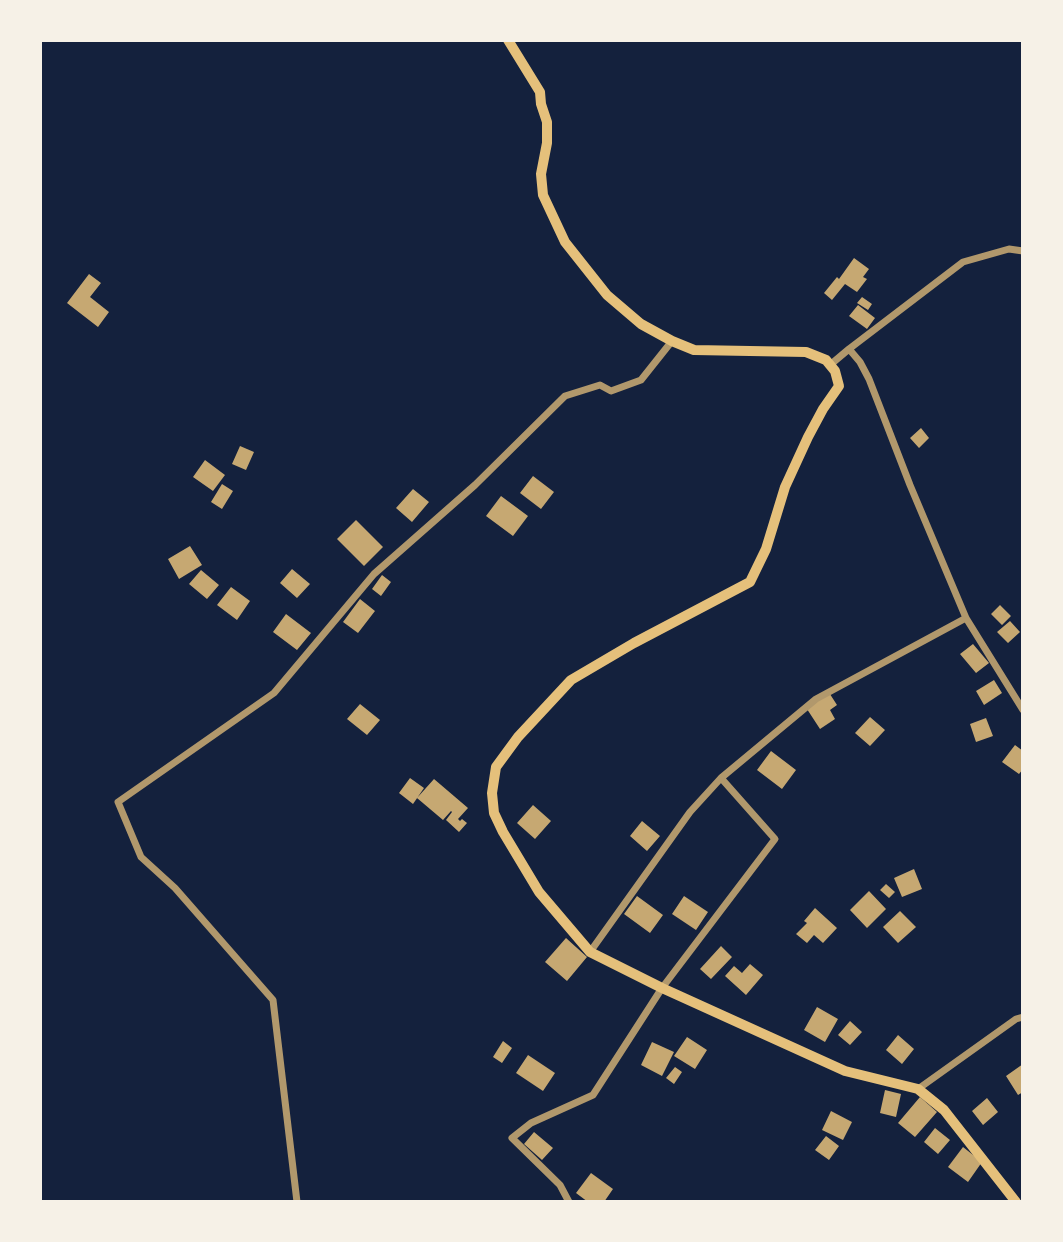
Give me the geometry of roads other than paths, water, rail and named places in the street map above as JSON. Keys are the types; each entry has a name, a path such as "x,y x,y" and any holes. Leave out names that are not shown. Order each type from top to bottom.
{"main road":[{"path":"508,40 540,92 547,122 547,143 541,174 543,195 565,242 607,295 641,324 694,350 806,352 826,360 835,371 839,386 823,409 785,487 766,549 750,582 571,680 518,737 496,767 492,793 494,813 539,892 590,952 845,1071 918,1089 944,1110 1016,1202"}],"street":[{"path":"830,365 963,262 1009,249 1023,251"},
{"path":"297,1202 273,1000 175,888 141,857 118,802 274,693 374,574 475,485 565,396 600,385 611,391 641,380 672,341"},
{"path":"849,349 869,379 966,618 1023,710"},
{"path":"590,952 690,812 721,778 816,699 966,618"},
{"path":"569,1202 560,1185 512,1138 531,1123 593,1095 662,988 775,839 721,778"},
{"path":"918,1089 1023,1017"}]}
